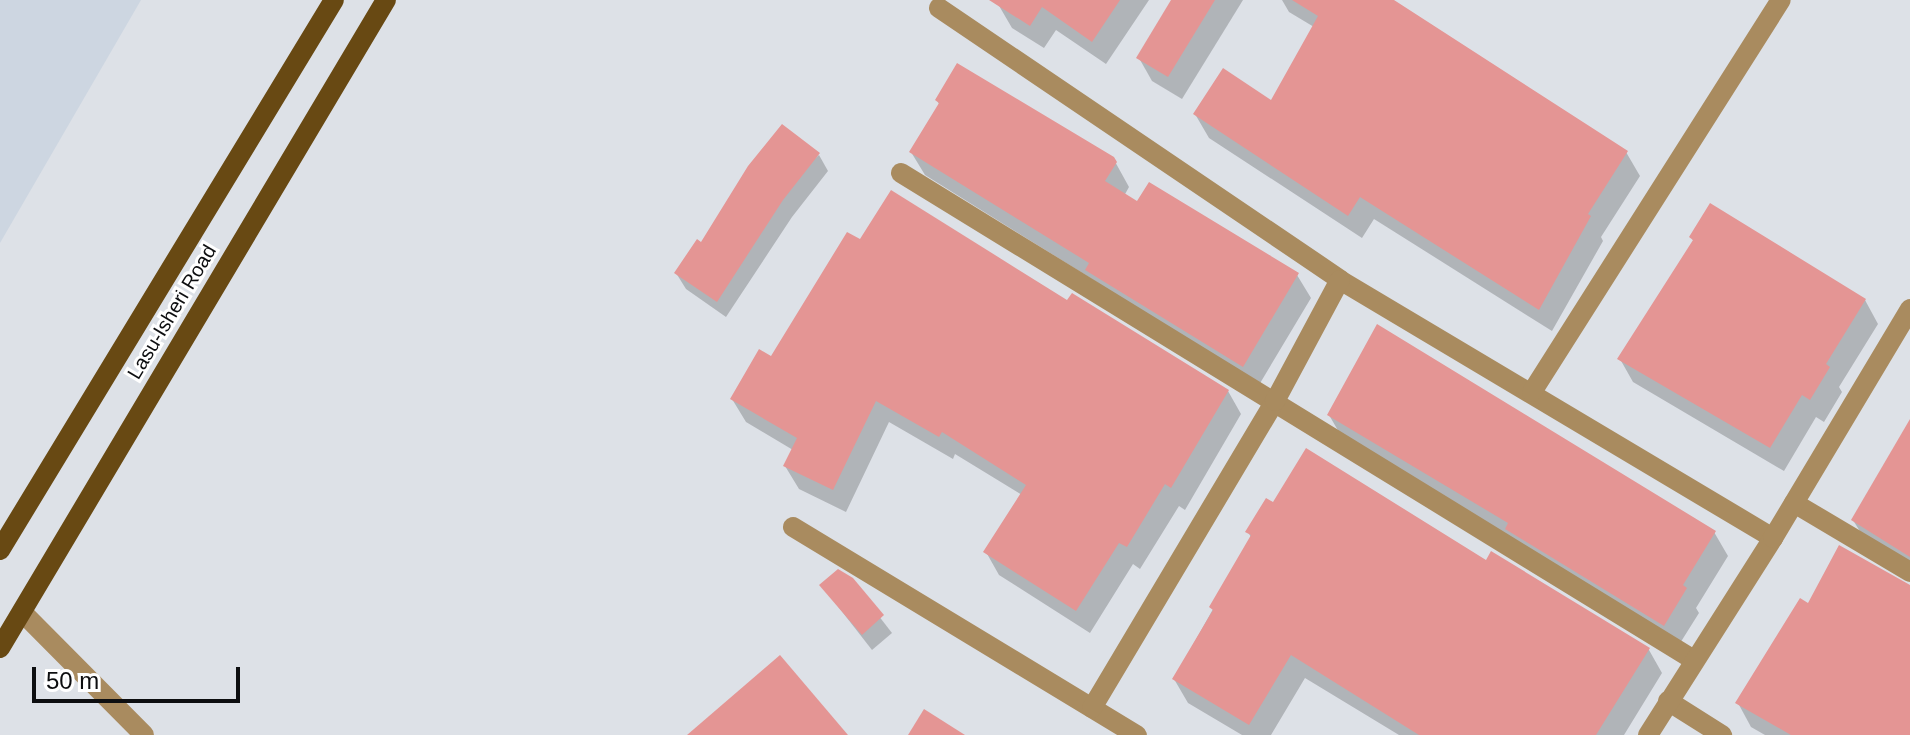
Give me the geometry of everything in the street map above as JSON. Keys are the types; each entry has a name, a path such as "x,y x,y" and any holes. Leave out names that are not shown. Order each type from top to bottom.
{"main road":[{"name":"Lasu-Isheri Road","path":"0,550 334,0"},
{"name":"Lasu-Isheri Road","path":"0,648 386,0"}],"street":[{"path":"1532,392 1781,0"},
{"path":"939,8 1340,280 1773,538"},
{"path":"901,173 1694,660"},
{"path":"1092,708 1275,401 1340,280"},
{"path":"1648,735 1773,538 1910,309"},
{"path":"1794,503 1910,572"},
{"path":"793,527 1137,735"},
{"path":"22,612 144,735"},
{"path":"1668,701 1722,735"}],"shaded area":[{"path":"0,0 141,0 0,243"}],"building":[{"path":"989,0 1120,0 1092,42 1042,7 1030,26"},
{"path":"1171,0 1215,0 1168,77 1136,58"},
{"path":"1292,0 1394,0 1628,151 1588,214 1591,216 1539,310 1360,197 1348,216 1193,114 1223,68 1271,100 1318,16"},
{"path":"957,63 1114,157 1117,162 1105,181 1137,201 1149,182 1299,273 1243,367 1085,270 1089,263 909,152 939,103 935,100"},
{"path":"782,124 820,153 783,200 717,302 674,273 697,239 701,242 748,166"},
{"path":"891,190 1067,300 1072,293 1229,390 1171,488 1165,484 1127,547 1119,543 1076,611 983,552 1026,485 942,432 939,437 876,401 833,490 783,466 797,438 730,399 759,349 771,356 847,232 860,239"},
{"path":"1710,203 1866,299 1826,364 1830,367 1810,400 1802,395 1770,448 1617,359 1693,240 1689,237"},
{"path":"1377,324 1716,531 1683,585 1687,588 1664,626 1505,529 1508,523 1327,415"},
{"path":"1910,419 1910,557 1851,520"},
{"path":"1306,448 1486,560 1491,551 1650,648 1596,735 1419,735 1291,655 1249,725 1172,679 1213,610 1209,607 1251,535 1245,532 1266,498 1273,502"},
{"path":"1839,545 1910,585 1910,735 1791,735 1735,703 1800,598 1808,603"},
{"path":"838,569 853,578 884,615 862,635 819,585"},
{"path":"780,655 848,735 687,735"},
{"path":"924,709 965,735 908,735"}]}
